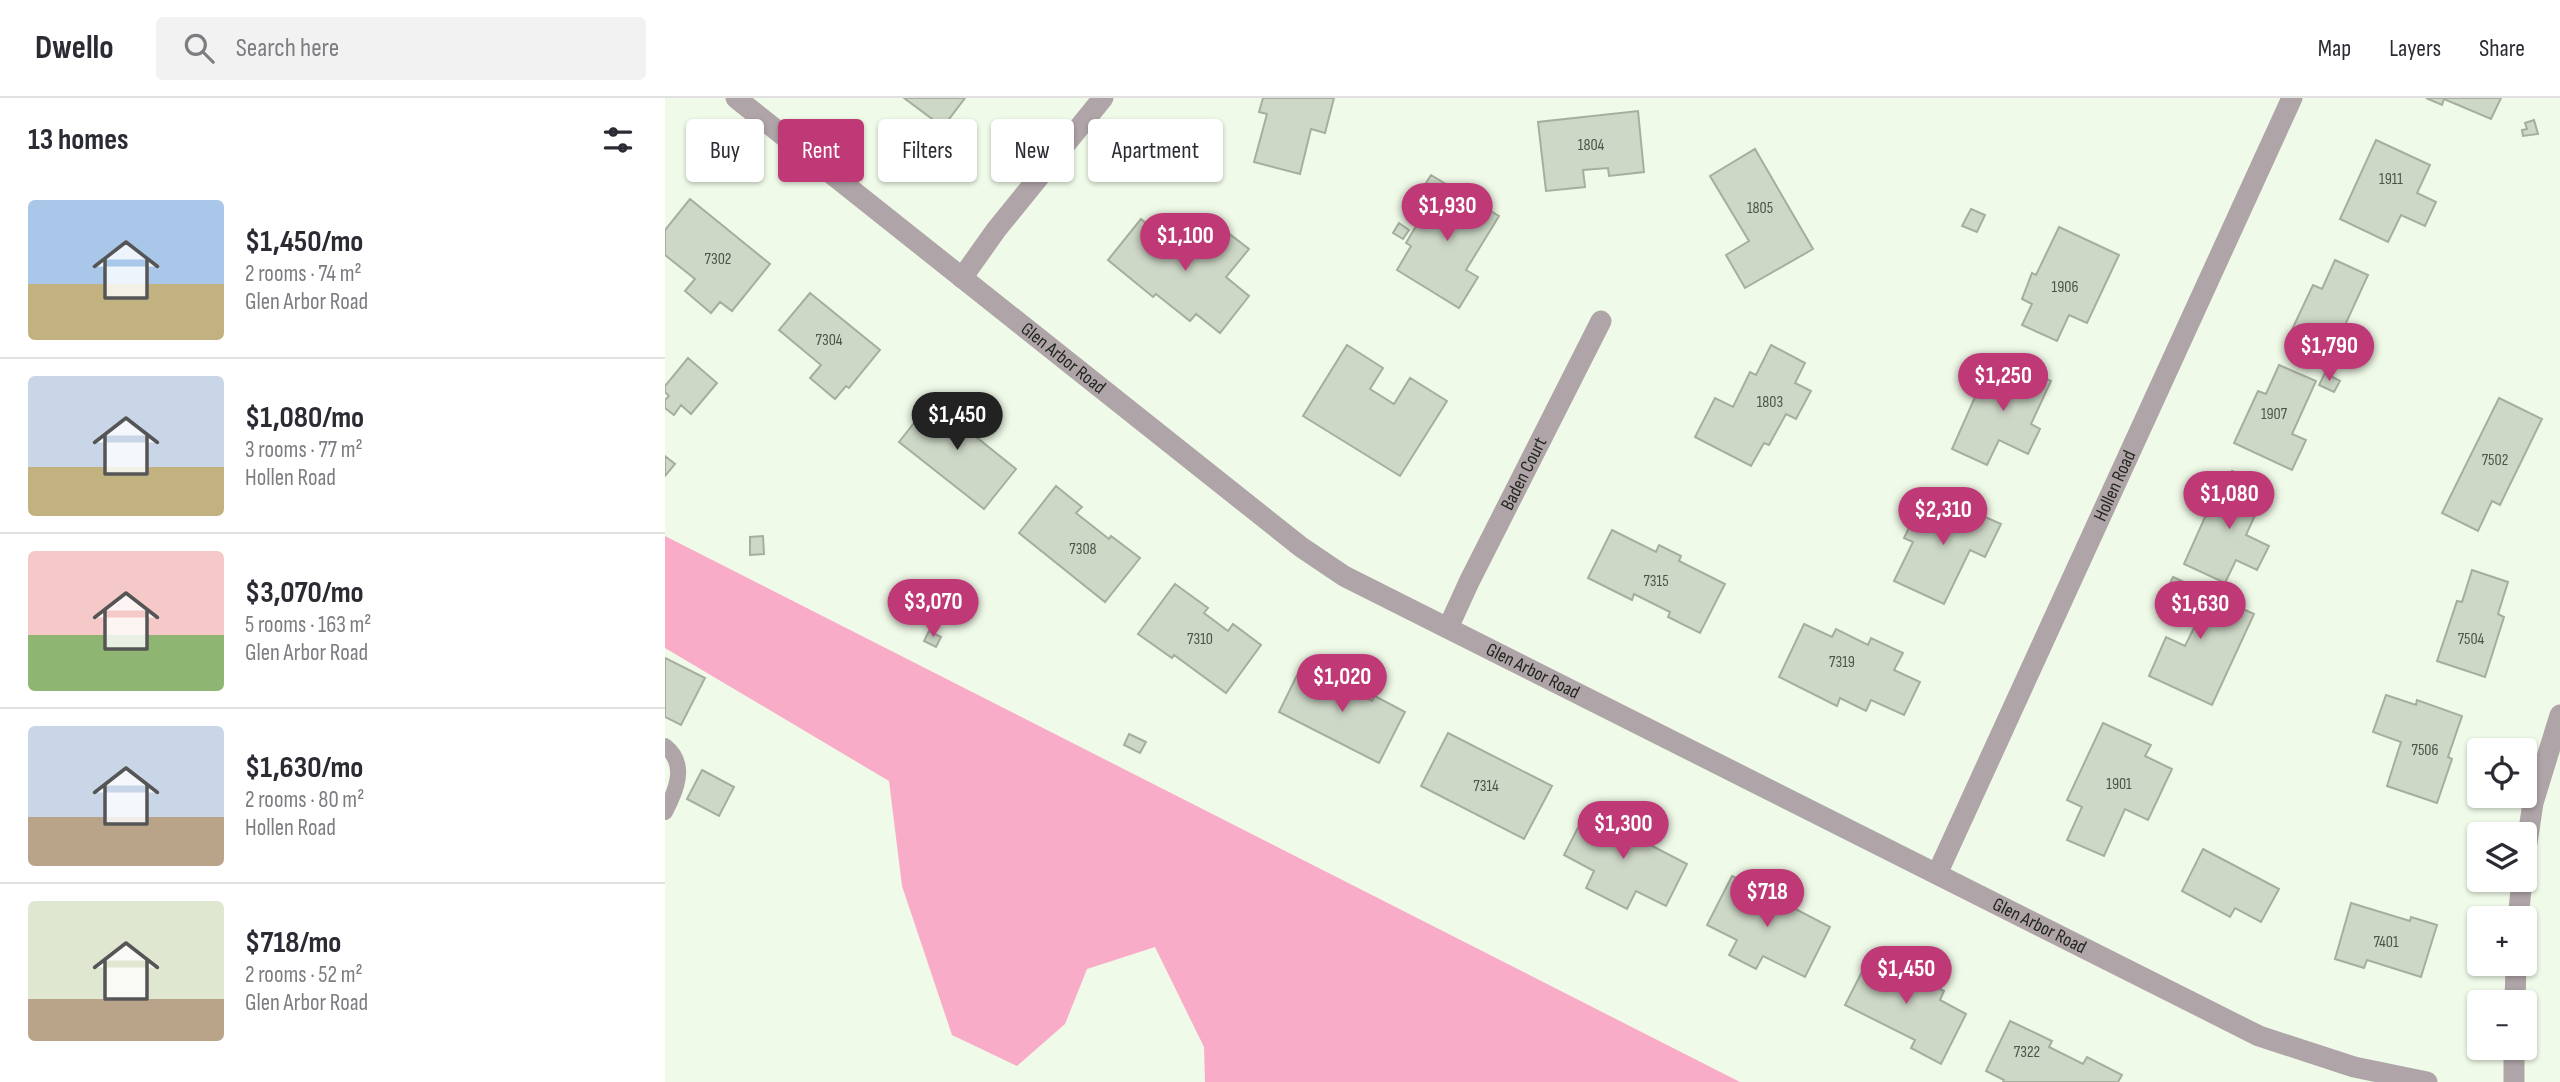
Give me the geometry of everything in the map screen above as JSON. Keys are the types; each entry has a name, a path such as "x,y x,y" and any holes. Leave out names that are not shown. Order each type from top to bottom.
{"street":[{"name":"Glen Arbor Road","path":"736,98 1300,547 1344,576 2259,1036 2354,1067 2427,1082"},
{"path":"961,278 996,230 1103,98"},
{"name":"Hollen Road","path":"1937,874 2292,98"},
{"name":"Baden Court","path":"1448,628 1601,320"},
{"path":"2530,822 2533,803 2560,715"},
{"path":"2514,1060 2514,1082"}],"lane":[{"path":"665,746 671,750 678,769 678,787 665,812"}],"shaded area":[{"path":"665,536 1740,1082 1205,1082 1204,1047 1155,947 1087,969 1065,1024 1017,1066 952,1035 902,886 889,781 665,648"}],"building":[{"path":"904,98 965,98 949,119 932,119"},
{"path":"1263,98 1334,98 1325,133 1311,129 1300,174 1254,162 1267,114 1259,112"},
{"path":"2426,98 2501,98 2491,119 2444,99 2442,105"},
{"path":"1638,111 1644,172 1609,176 1608,168 1583,170 1585,187 1546,191 1538,122"},
{"path":"2534,120 2538,134 2523,136 2522,130 2527,129 2525,123"},
{"path":"2376,140 2430,165 2417,193 2436,202 2425,226 2401,215 2388,242 2340,219"},
{"path":"1755,149 1813,249 1745,288 1726,255 1749,241 1710,176"},
{"path":"1431,175 1499,216 1466,270 1478,277 1459,308 1397,270 1411,246 1406,243 1424,213 1429,215 1438,201 1421,191"},
{"path":"690,199 770,264 732,311 720,302 711,313 685,291 695,279 665,255 665,230"},
{"path":"1971,209 1985,215 1977,232 1962,226"},
{"path":"1141,219 1192,260 1219,226 1249,249 1226,277 1249,296 1220,333 1196,314 1190,321 1156,294 1153,297 1108,260"},
{"path":"1399,223 1409,230 1403,239 1393,233"},
{"path":"2059,227 2119,255 2087,323 2069,315 2057,341 2022,325 2032,304 2022,299 2032,273 2036,275"},
{"path":"2335,260 2368,275 2330,358 2288,338 2313,285 2322,289"},
{"path":"810,293 880,350 849,388 846,386 835,399 810,378 821,365 779,330"},
{"path":"1347,345 1383,368 1370,389 1394,404 1410,378 1447,401 1400,476 1303,416"},
{"path":"1771,345 1805,363 1795,383 1811,391 1796,419 1786,414 1769,445 1764,443 1751,466 1695,437 1715,398 1733,407 1750,372 1756,375"},
{"path":"688,358 717,383 691,414 681,405 674,415 665,408 665,400 669,396 665,392 665,386"},
{"path":"2000,358 2051,381 2031,424 2040,429 2028,454 1999,440 1987,465 1952,449 1979,388 1992,394 1996,386 1989,382"},
{"path":"2279,365 2316,381 2292,434 2306,440 2292,470 2234,443 2258,391 2266,394"},
{"path":"2325,373 2340,381 2334,392 2319,385"},
{"path":"937,394 976,425 970,432 1016,469 984,509 899,442"},
{"path":"2499,398 2542,419 2500,505 2492,501 2478,531 2442,513"},
{"path":"665,456 675,464 665,476"},
{"path":"2232,471 2268,487 2246,535 2269,546 2257,570 2236,560 2225,583 2184,564 2214,497 2220,499"},
{"path":"1056,486 1082,507 1076,513 1109,539 1111,536 1140,558 1105,602 1019,533"},
{"path":"1934,494 2001,524 1985,557 1970,550 1944,604 1894,581 1913,542 1904,538 1915,515 1922,518"},
{"path":"1612,530 1656,552 1659,545 1681,556 1679,561 1725,584 1700,633 1668,617 1670,612 1634,594 1632,600 1588,578"},
{"path":"763,536 764,554 750,555 750,537"},
{"path":"2472,570 2508,582 2498,614 2504,617 2485,677 2437,661 2457,601 2462,602"},
{"path":"2173,577 2254,614 2212,705 2149,676 2166,637 2185,646 2195,626 2158,609"},
{"path":"1175,584 1208,608 1204,613 1228,631 1233,624 1261,645 1226,693 1174,655 1172,658 1138,634"},
{"path":"1804,624 1832,637 1836,629 1868,645 1871,638 1903,653 1894,670 1920,682 1904,715 1871,700 1866,711 1840,698 1837,706 1779,677"},
{"path":"929,631 941,637 936,647 924,641"},
{"path":"665,658 705,678 681,725 665,717"},
{"path":"1302,665 1372,701 1375,696 1405,712 1379,763 1279,712"},
{"path":"2386,695 2416,705 2417,700 2462,716 2448,757 2452,759 2437,803 2387,786 2401,742 2373,732"},
{"path":"2103,723 2151,745 2145,756 2172,769 2148,820 2125,809 2104,856 2067,840 2082,807 2067,800"},
{"path":"1448,733 1552,786 1524,839 1421,786"},
{"path":"1129,734 1146,742 1140,753 1124,745"},
{"path":"702,770 734,787 719,816 687,799"},
{"path":"1589,806 1638,830 1635,837 1687,864 1666,906 1636,891 1627,909 1586,888 1594,871 1564,855"},
{"path":"2203,849 2279,889 2261,922 2235,908 2230,917 2182,891"},
{"path":"1732,876 1830,927 1805,977 1763,956 1756,969 1729,955 1737,940 1707,925"},
{"path":"2351,903 2410,921 2411,917 2437,925 2421,977 2367,960 2364,968 2335,959"},
{"path":"1873,950 1944,991 1940,1000 1966,1014 1941,1064 1911,1048 1915,1040 1845,1005"},
{"path":"2010,1021 2052,1041 2049,1047 2083,1064 2087,1057 2122,1075 2118,1082 2003,1082 2004,1080 1986,1071"}]}
